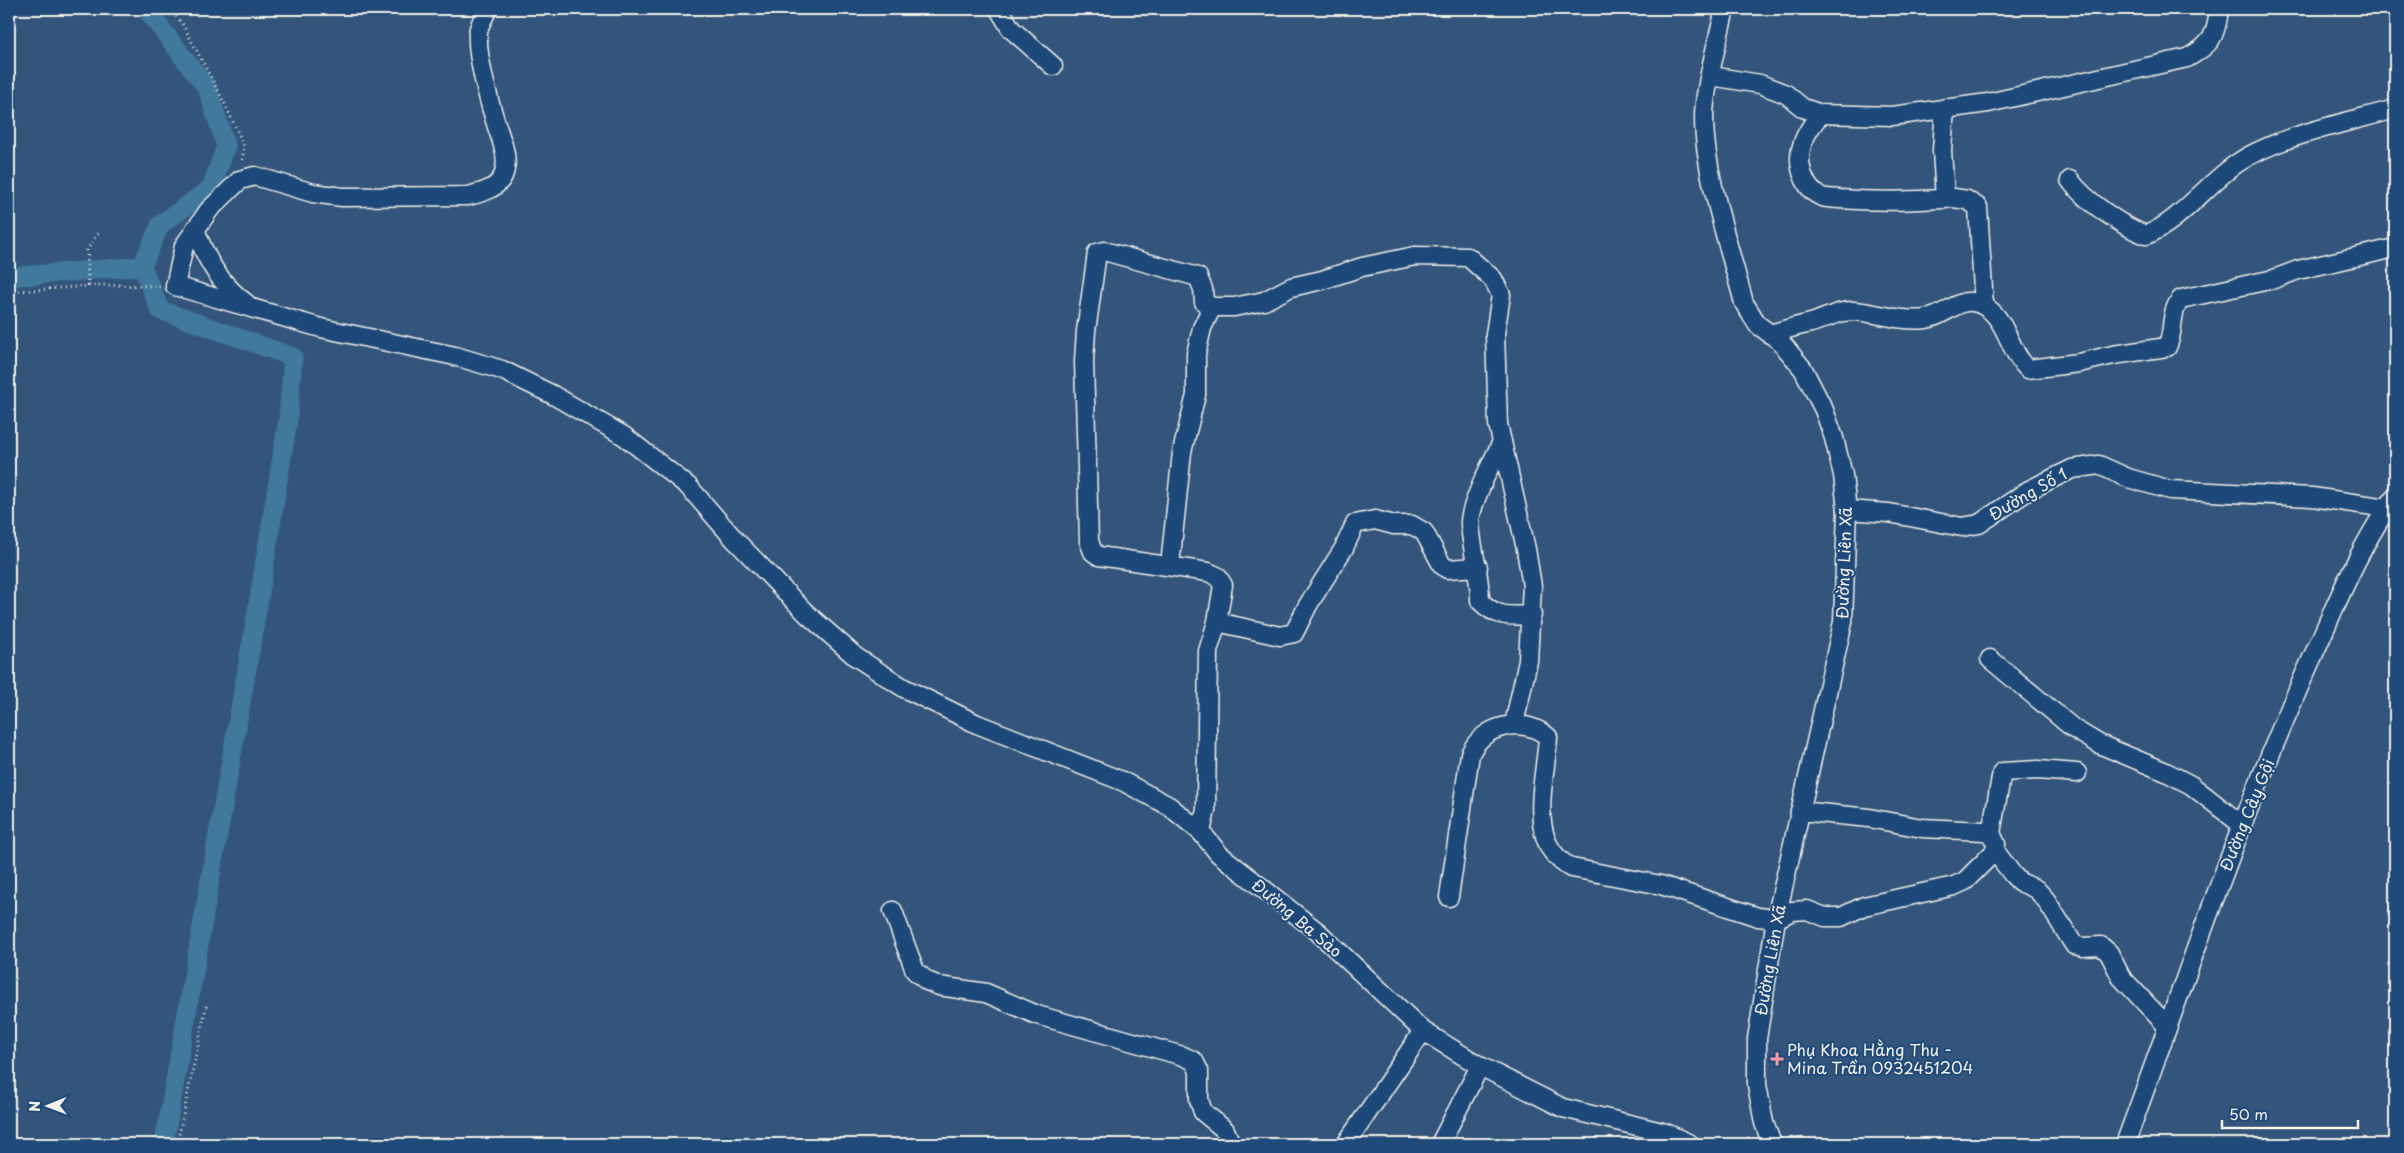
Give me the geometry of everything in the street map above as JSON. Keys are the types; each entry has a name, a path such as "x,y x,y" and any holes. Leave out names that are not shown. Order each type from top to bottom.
{"street":[{"path":"175,286 184,246 209,210 240,180 255,176 313,193 342,198 468,196 484,193 503,176 505,161 504,146 497,127 478,43 480,24 488,9"},
{"path":"999,9 1011,29 1053,66"},
{"name":"Đường Liên Xã","path":"1725,9 1705,103 1705,129 1716,193 1744,303 1758,325 1788,350 1803,369 1824,410 1834,438 1843,475 1847,510 1843,622 1776,919 1757,1040 1757,1085 1764,1123 1772,1144"},
{"path":"1711,76 1760,84 1786,94 1804,108 1821,114 1892,116 1988,103 2187,58 2208,47 2217,24 2219,9"},
{"path":"1945,108 1942,150 1945,199"},
{"path":"2070,180 2093,202 2123,224 2146,235 2155,232 2225,172 2266,147 2395,108"},
{"path":"1821,114 1810,126 1800,147 1798,159 1801,173 1808,188 1821,197 1862,200 1967,200 1978,207 1984,306"},
{"path":"196,229 204,253 217,276 233,294 255,310"},
{"path":"1770,334 1832,314 1853,311 1885,318 1914,320 1940,316 1953,306 1969,302 1984,306 1997,316 2018,360 2028,369 2056,366 2167,347 2171,338 2175,306 2181,299 2274,279 2298,270 2395,248"},
{"path":"1201,832 1206,810 1208,651 1217,622 1223,585 1217,576 1208,572 1099,556 1093,552 1090,540 1084,361 1086,331 1097,253 1104,251 1198,277 1204,302 1212,307 1234,306 1264,301 1291,287 1322,280 1362,267 1415,256 1468,257 1492,279 1501,295 1500,314 1495,334 1498,424 1526,549 1532,586 1532,615 1528,661 1514,724"},
{"name":"Đường Ba Sào","path":"175,286 321,328 455,356 502,370 553,395 624,436 688,486 735,540 807,614 856,657 904,688 977,724 1122,781 1169,806 1201,832 1219,854 1318,932 1423,1031 1480,1066 1563,1108 1666,1133 1690,1144"},
{"path":"1170,565 1182,452 1196,395 1196,354 1202,328 1212,307"},
{"path":"1502,442 1488,470 1470,523 1478,567 1480,601 1491,611 1507,616 1532,615"},
{"name":"Đường Số 1","path":"1847,510 1889,513 1962,527 1979,524 2029,490 2072,469 2099,466 2128,478 2170,490 2391,503"},
{"name":"Đường Cây Gội","path":"2125,1144 2242,825 2294,700 2367,539 2391,503"},
{"path":"1217,622 1280,636 1294,633 1308,605 1344,548 1355,524 1375,520 1412,525 1424,532 1442,564 1447,569 1478,567"},
{"path":"1990,660 2074,729 2099,744 2166,772 2191,785 2242,825"},
{"path":"1449,897 1470,754 1475,742 1485,732 1514,724 1540,730 1548,737 1542,813 1544,838 1549,849 1560,862 1572,868 1661,885 1758,917 1776,919 1792,911 1807,910 1825,917 1841,917 1864,906 1945,889 1965,881 1995,851 1996,844 1991,833 2002,772 2038,770 2077,773"},
{"path":"1800,811 1870,818 1922,828 1965,828 1991,833"},
{"path":"1995,851 2012,875 2020,882 2036,889 2046,900 2074,944 2083,947 2101,946 2109,953 2122,978 2168,1027"},
{"path":"893,911 915,971 926,982 939,986 986,993 1037,1015 1183,1056 1194,1061 1199,1071 1199,1100 1203,1112 1225,1130 1231,1144"},
{"path":"1346,1144 1423,1031"},
{"path":"1440,1144 1480,1066"}],"path":[{"path":"169,9 182,23 197,49 244,146 240,180"},
{"path":"88,286 88,250 98,233"},
{"path":"9,292 99,285 175,286"},
{"path":"177,1144 206,1003"}],"waterway":[{"path":"146,9 207,88 226,146 211,188 160,225 142,266 160,310 293,357 288,419 257,611 164,1144"},
{"path":"9,277 142,266"}],"place":[{"name":"Phụ Khoa Hằng Thu - Mina Trần 0932451204","path":"1777,1059"}]}
